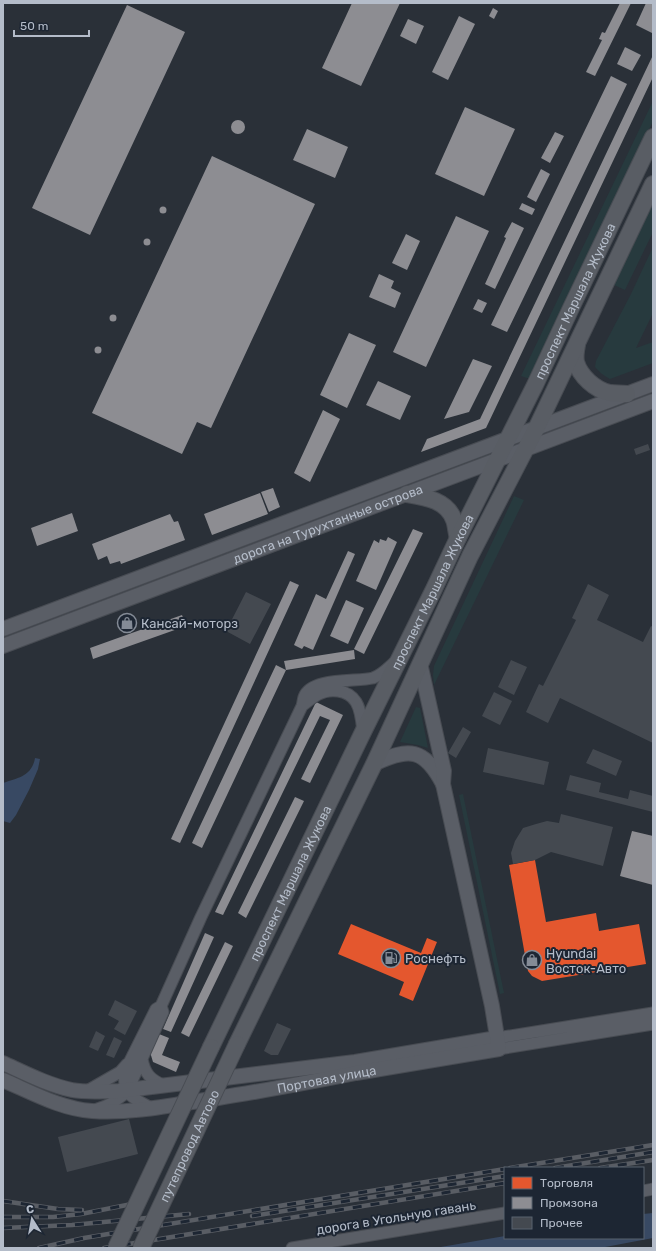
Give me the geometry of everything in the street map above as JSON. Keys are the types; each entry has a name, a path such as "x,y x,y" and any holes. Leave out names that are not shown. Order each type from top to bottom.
{"main road":[{"name":"проспект Маршала Жукова","path":"211,1047 399,658 498,458 536,385 574,301 653,136"},
{"name":"проспект Маршала Жукова","path":"237,1044 374,764 470,556 577,345 653,184"},
{"path":"577,345 576,361 581,372 588,381 598,389 610,393 627,394"},
{"path":"407,494 428,498 440,503 450,512 454,519 458,538"},
{"name":"путепровод Автово","path":"141,1248 237,1044"},
{"name":"путепровод Автово","path":"116,1248 211,1047"}],"street":[{"name":"дорога на Турухтанные острова","path":"3,629 653,384"},
{"name":"дорога на Турухтанные острова","path":"3,646 407,494 498,458 653,401"},
{"path":"151,1108 134,1099 127,1090 124,1078 128,1062 156,1009 161,1006 201,916 302,706 304,696 309,690 316,686 327,683 374,678 384,672 399,658"},
{"path":"420,663 444,771 443,784 492,1006 498,1044"},
{"path":"302,706 325,691 335,690 344,692 351,696 356,702 363,732"},
{"path":"374,764 391,755 405,753 417,755 425,759 432,766 443,784"},
{"path":"90,1111 106,1106 117,1100 127,1090 163,1012 161,1006"},
{"name":"Портовая улица","path":"3,1080 68,1107 90,1111 151,1108 250,1093 356,1073 653,1013"},
{"name":"Портовая улица","path":"3,1063 61,1087 73,1090 99,1092 163,1086 653,1024"},
{"path":"142,1059 147,1074 163,1086"},
{"path":"86,1091 120,1072 128,1062"},
{"name":"дорога в Угольную гавань","path":"292,1248 504,1213"}],"green space":[{"path":"653,101 653,121 530,379 521,376"},
{"path":"653,203 653,232 625,290 614,285"},
{"path":"653,247 653,313 636,348 653,342 653,363 610,379 595,367 596,361 631,294"},
{"path":"514,496 524,500 434,685 434,666"},
{"path":"416,707 420,708 428,748 400,742"},
{"path":"463,794 504,993 500,994 459,795"}],"water":[{"path":"35,758 40,759 38,769 29,790 16,815 10,823 3,821 3,783 19,778 28,773"},
{"path":"653,1213 653,1238 600,1248 435,1248 504,1236 504,1239 644,1239 644,1214"}],"building: Торговля":[{"path":"535,860 546,922 596,913 599,931 639,924 646,964 542,981 532,976 528,971 509,865"},
{"path":"351,924 421,953 427,938 437,942 413,1001 399,995 404,982 338,954"}],"building: Промзона":[{"path":"352,3 400,3 361,86 322,68"},
{"path":"620,3 631,3 595,76 586,72 602,40 599,39 602,32 605,33"},
{"path":"646,3 653,3 652,33 636,25"},
{"path":"127,5 185,32 90,235 32,208"},
{"path":"493,8 498,11 494,19 489,16"},
{"path":"459,16 475,24 448,80 432,72"},
{"path":"408,19 424,26 416,44 400,36"},
{"path":"625,47 641,55 632,71 617,64"},
{"path":"653,55 653,77 486,428 421,452 427,439 480,419"},
{"path":"611,76 627,84 507,332 491,325"},
{"path":"465,107 515,129 484,196 435,174"},
{"path":"238,120 243,122 245,127 243,132 238,134 233,132 231,127 233,122"},
{"path":"307,129 348,147 335,178 293,160"},
{"path":"555,132 564,136 550,163 541,158"},
{"path":"212,156 315,204 211,428 197,422 182,454 92,413"},
{"path":"541,169 550,174 536,202 527,197"},
{"path":"522,203 535,209 532,215 519,209"},
{"path":"163,207 166,210 163,213 160,210"},
{"path":"456,216 489,231 426,367 393,352"},
{"path":"512,222 524,228 495,289 485,284 506,238 504,237"},
{"path":"406,234 420,241 407,270 392,263"},
{"path":"147,239 150,242 147,245 144,242"},
{"path":"379,274 394,281 391,288 401,293 395,308 369,297"},
{"path":"478,299 487,303 482,313 473,309"},
{"path":"113,315 116,318 113,321 110,318"},
{"path":"349,333 376,345 347,408 320,395"},
{"path":"98,347 101,350 98,353 95,350"},
{"path":"473,359 492,366 469,412 444,419"},
{"path":"378,381 411,396 400,420 366,405"},
{"path":"323,410 340,419 310,482 294,473"},
{"path":"273,488 280,507 269,512 261,492"},
{"path":"260,493 268,514 212,535 204,514"},
{"path":"72,513 78,531 37,546 31,528"},
{"path":"170,514 174,522 178,521 185,540 121,564 120,561 110,564 107,556 98,560 92,544"},
{"path":"413,529 423,533 364,654 354,649"},
{"path":"388,537 397,542 376,590 356,581 374,540 379,543 380,539 386,541"},
{"path":"348,551 355,554 313,650 304,646 302,649 294,645 316,594 326,599"},
{"path":"290,581 299,585 180,843 171,839"},
{"path":"346,600 364,608 348,644 330,636"},
{"path":"182,615 186,626 93,659 90,648"},
{"path":"354,650 355,659 286,670 284,661"},
{"path":"276,665 286,670 202,848 192,843"},
{"path":"316,702 343,715 310,783 301,779 330,720 320,716 223,915 215,912"},
{"path":"295,797 304,801 246,918 238,913"},
{"path":"632,831 653,836 653,885 620,876"},
{"path":"205,933 214,937 171,1032 163,1029"},
{"path":"225,942 233,946 189,1037 181,1033"},
{"path":"159,1034 169,1038 162,1055 180,1062 176,1072 153,1062 150,1052"}],"building: Прочее":[{"path":"648,444 650,450 636,455 634,449"},
{"path":"588,584 609,595 597,620 643,642 651,626 653,627 653,743 560,698 548,723 526,712 539,684 543,686 576,620 572,618"},
{"path":"246,592 271,604 250,644 226,631"},
{"path":"511,660 527,667 514,695 498,687"},
{"path":"494,692 512,701 500,725 482,716"},
{"path":"463,727 471,732 456,758 448,753"},
{"path":"488,748 549,762 544,785 483,772"},
{"path":"593,749 622,761 616,776 586,763"},
{"path":"570,775 601,783 599,792 628,799 630,790 653,796 653,812 566,790"},
{"path":"561,814 613,827 603,866 551,852 535,860 513,864 511,853 515,841 523,828 547,821 559,823"},
{"path":"115,1000 137,1011 125,1035 114,1029 119,1021 108,1015"},
{"path":"277,1023 291,1029 278,1055 271,1055 264,1051"},
{"path":"96,1031 105,1036 98,1051 89,1047"},
{"path":"114,1037 122,1041 114,1058 106,1055"},
{"path":"129,1119 138,1154 67,1172 58,1137"}],"railway":[{"path":"516,1167 653,1145"},
{"path":"561,1167 653,1152"},
{"path":"607,1167 653,1160"},
{"path":"39,1248 84,1238 504,1169"},
{"path":"252,1216 504,1176"},
{"path":"104,1248 504,1183"},
{"path":"3,1201 58,1209 82,1210"},
{"path":"3,1217 53,1217 81,1214 142,1202"},
{"path":"3,1228 72,1225 189,1214"}],"place":[{"name":"Кансай-моторз","path":"127,623"},
{"name":"Роснефть","path":"391,958"},
{"name":"Hyundai Восток-Авто","path":"532,960"}]}
